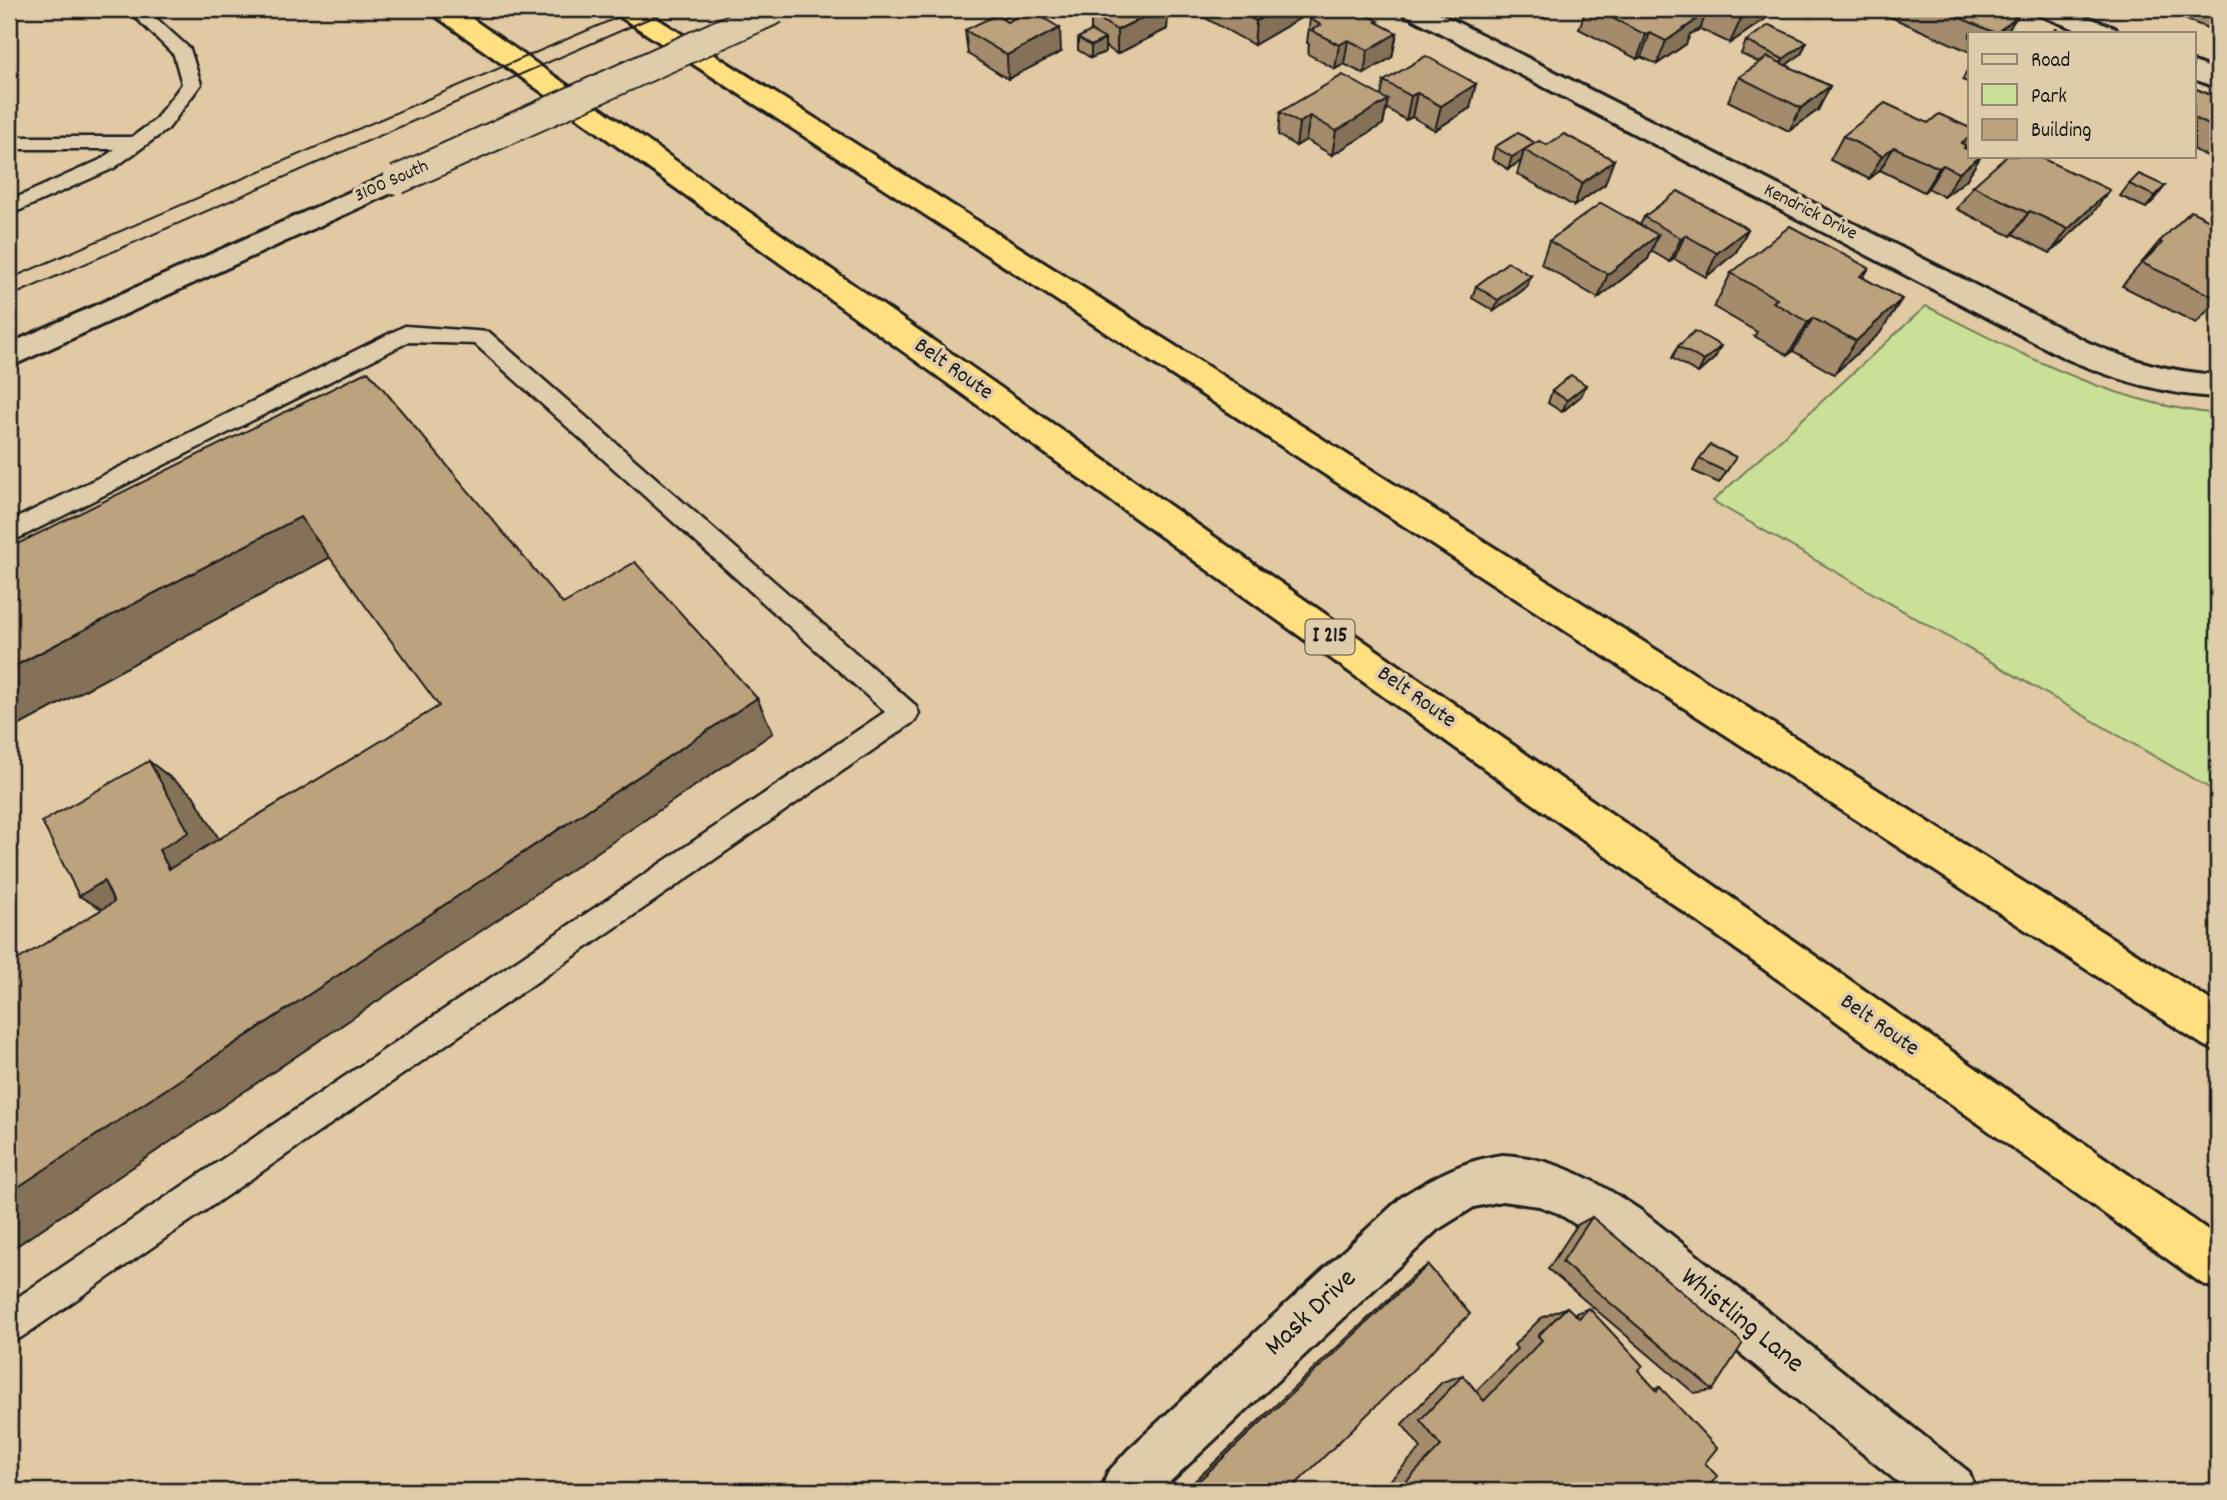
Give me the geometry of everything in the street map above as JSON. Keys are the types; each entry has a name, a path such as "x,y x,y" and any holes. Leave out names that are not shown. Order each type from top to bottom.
{"highway":[{"name":"Belt Route","path":"442,9 2218,1266"},
{"path":"625,9 2218,1030"}],"street":[{"name":"3100 South","path":"9,356 776,9"},
{"name":"Kendrick Drive","path":"1413,9 2076,350 2140,374 2175,382 2218,386"},
{"path":"2046,9 2104,32"},
{"path":"2196,70 2218,80"},
{"name":"Mask Drive","path":"1127,1491 1146,1468 1420,1213 1453,1192 1483,1180 1519,1178"},
{"name":"Whistling Lane","path":"1519,1178 1561,1189 1593,1206 1623,1227 1950,1491"}],"lane":[{"path":"9,209 107,164 161,125 191,84 183,53 136,9"},
{"path":"1013,19 1031,9"},
{"path":"9,143 136,143"},
{"path":"9,533 405,334 481,337 905,713 9,1324"}],"green space":[{"path":"1926,306 2032,358 2103,388 2178,408 2218,414 2218,793 1713,501"}],"building":[{"path":"1102,9 1160,9 1117,30 1091,14"},
{"path":"1234,9 1278,9 1256,21"},
{"path":"1328,9 1356,9 1397,33 1368,50 1348,40 1339,45 1311,30 1321,25 1310,19"},
{"path":"1594,9 1670,9 1696,20 1666,41 1650,33 1646,35"},
{"path":"1717,9 1756,9 1741,19"},
{"path":"1939,9 1998,9 2017,17 1994,32"},
{"path":"1030,10 1060,28 1007,55 965,30 996,15 1007,22"},
{"path":"1769,25 1807,42 1783,59 1746,41"},
{"path":"1091,31 1105,39 1091,46 1078,38"},
{"path":"1426,56 1476,84 1441,106 1417,93 1411,96 1384,81"},
{"path":"1768,57 1830,86 1801,108 1739,77"},
{"path":"1343,75 1388,100 1336,131 1310,116 1299,123 1280,112"},
{"path":"2196,89 2218,98 2218,129 2196,119"},
{"path":"1885,103 1928,123 1939,114 1968,127 1968,138 1961,143 1968,149 1968,158 1978,158 1959,173 1943,165 1939,168 1894,147 1882,156 1843,136"},
{"path":"1518,133 1535,143 1512,157 1495,147"},
{"path":"1564,134 1614,160 1582,183 1524,150 1539,141 1547,145"},
{"path":"2005,158 2041,158 2110,190 2068,229 1973,186"},
{"path":"2139,174 2165,186 2155,196 2129,184"},
{"path":"1678,191 1748,229 1717,253 1685,235 1681,238 1644,217"},
{"path":"1601,203 1658,235 1608,274 1549,241"},
{"path":"2191,211 2218,224 2218,299 2142,263"},
{"path":"1790,226 1869,268 1860,276 1902,299 1856,341 1813,318 1808,322 1773,302 1777,299 1731,273"},
{"path":"1508,262 1531,276 1498,300 1476,286"},
{"path":"1695,331 1721,346 1704,361 1678,346"},
{"path":"368,371 563,604 635,562 757,698 9,1193 9,965 114,902 104,881 79,896 42,822 149,761 189,832 159,850 169,869 439,706 300,517 9,669 9,548"},
{"path":"1571,375 1586,385 1567,400 1552,391"},
{"path":"1710,445 1736,457 1726,472 1699,459"},
{"path":"1592,1217 1743,1343 1713,1390 1562,1262"},
{"path":"1428,1265 1470,1314 1289,1491 1188,1491"},
{"path":"1567,1307 1579,1318 1589,1308 1643,1366 1638,1370 1657,1391 1660,1387 1717,1448 1705,1463 1717,1476 1705,1491 1397,1491 1441,1446 1420,1420 1463,1375 1484,1401 1542,1340 1538,1336"}],"tram line":[{"path":"9,279 637,9"},
{"path":"9,297 671,9"}]}
